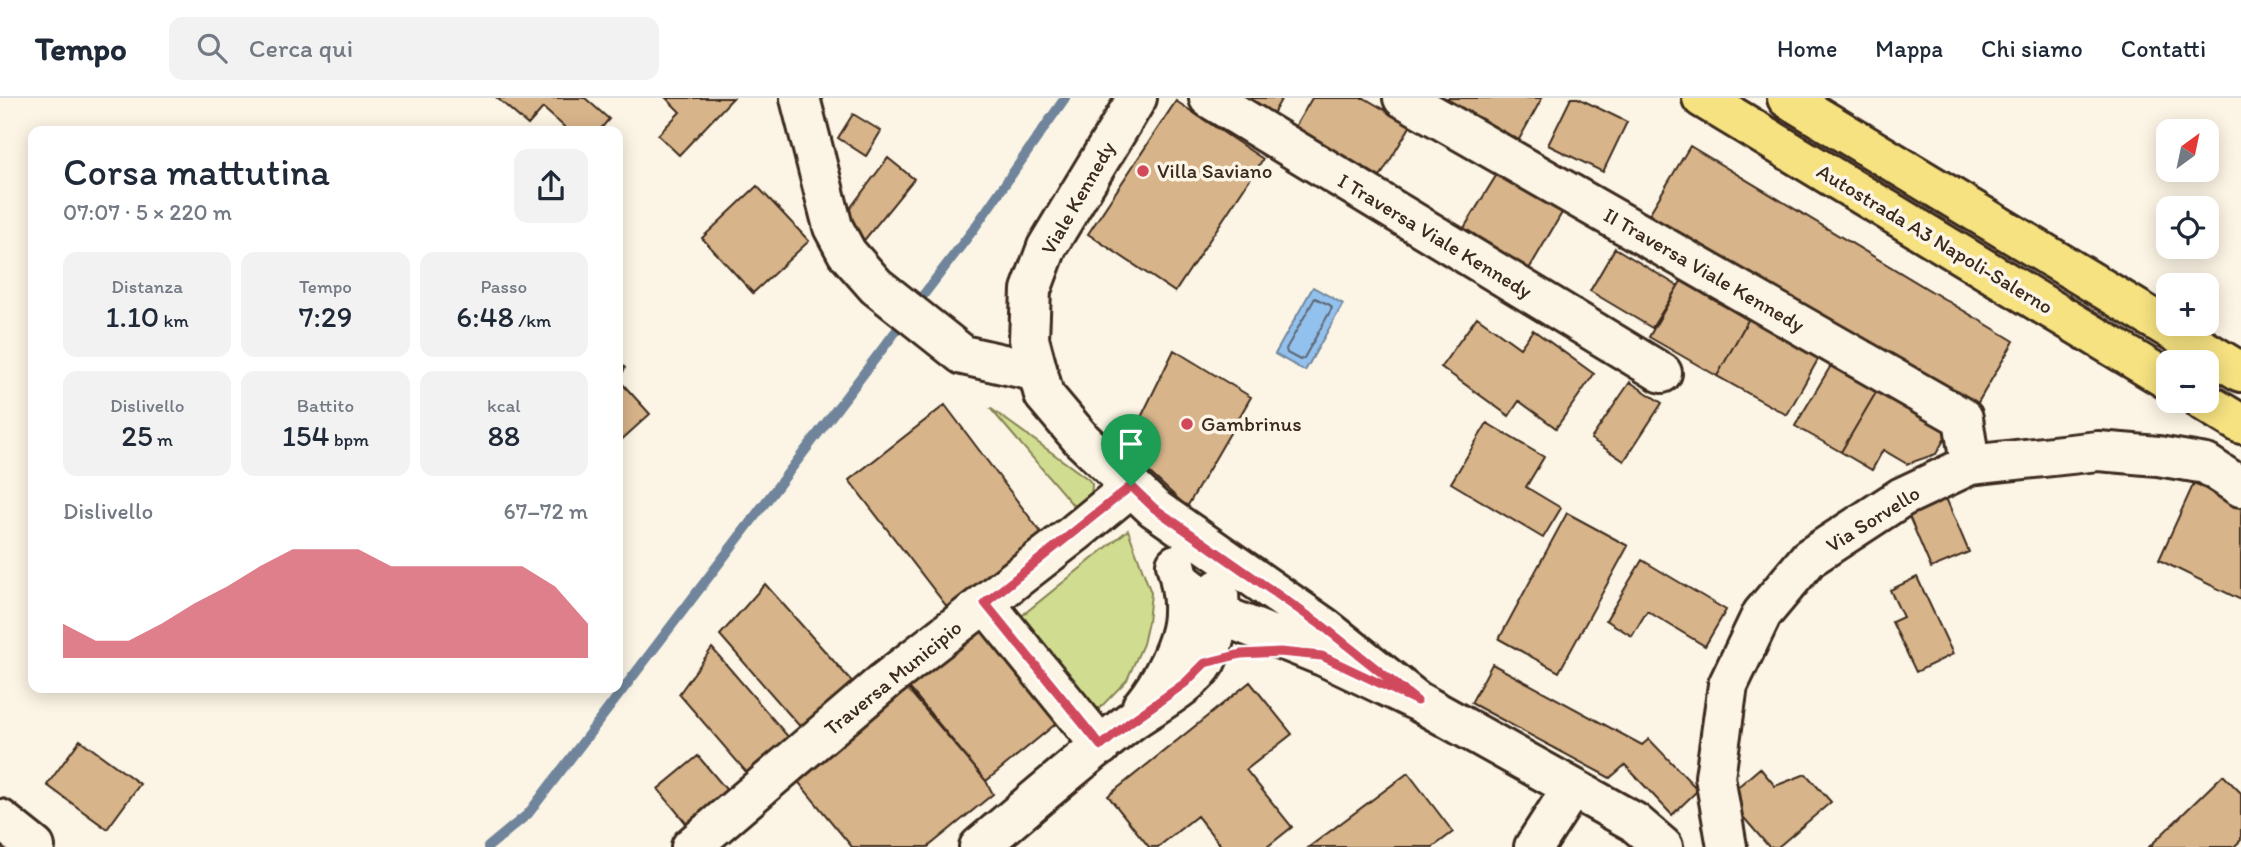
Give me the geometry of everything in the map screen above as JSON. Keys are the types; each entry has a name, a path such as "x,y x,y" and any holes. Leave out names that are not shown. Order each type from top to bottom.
{"highway":[{"name":"Autostrada A3 Napoli-Salerno","path":"1702,98 2156,373"},
{"name":"Autostrada A3 Napoli-Salerno","path":"1787,98 2241,372"},
{"path":"2219,411 2241,424"}],"street":[{"path":"800,98 833,227 847,253 876,286 956,350 1038,372"},
{"name":"Viale Kennedy","path":"1138,98 1047,247 1031,290 1028,339 1044,395 1082,440 1142,497 1323,642"},
{"name":"I Traversa Viale Kennedy","path":"1209,98 1662,373"},
{"name":"II Traversa Viale Kennedy","path":"1403,98 1963,418 1970,465"},
{"name":"Via Sorvello","path":"1727,847 1716,777 1728,685 1762,614 1809,558 1902,497 1970,465 2098,451 2158,456 2206,464 2241,486"},
{"path":"979,847 1130,722 1185,683 1205,663 1217,630 1194,601 1172,549 1142,497"},
{"name":"Traversa Municipio","path":"691,847 885,681 985,603 1142,497"},
{"path":"1194,601 1220,597 1205,545"},
{"path":"1194,601 1231,619 1323,642 1417,701 1634,822 1663,847"},
{"path":"1130,722 1158,686 1194,601"},
{"path":"985,603 1101,746"},
{"path":"1205,663 1280,652 1323,642"},
{"path":"1534,847 1572,788"},
{"path":"0,819 35,847"}],"green space":[{"path":"990,408 1088,479 1092,484 1091,498 1078,511"},
{"path":"1128,530 1151,593 1148,622 1143,644 1127,680 1094,714 1019,618"}],"water":[{"path":"1313,287 1343,304 1305,371 1275,354"}],"building":[{"path":"497,98 585,98 609,119 603,126 563,126 543,108 528,125"},
{"path":"666,98 733,98 679,155 658,135 680,112"},
{"path":"1233,98 1282,98 1270,119"},
{"path":"1312,98 1364,98 1411,125 1380,177 1295,127"},
{"path":"1433,98 1542,98 1516,145"},
{"path":"1571,98 1578,98 1627,122 1603,172 1548,145"},
{"path":"1176,101 1263,159 1175,292 1088,234"},
{"path":"853,114 881,131 866,156 838,138"},
{"path":"1690,146 2014,341 1973,411 1648,216"},
{"path":"888,158 914,179 857,249 839,223"},
{"path":"1499,171 1563,211 1529,269 1464,228"},
{"path":"757,186 809,241 753,293 702,238"},
{"path":"1615,248 1678,286 1652,328 1590,291"},
{"path":"1681,281 1748,320 1717,376 1649,337"},
{"path":"1750,313 1821,354 1787,415 1717,376"},
{"path":"1477,317 1520,348 1533,330 1594,374 1556,428 1519,401 1509,416 1441,367"},
{"name":"Gambrinus","path":"1174,350 1251,397 1187,507 1125,450"},
{"path":"1833,362 1878,389 1841,452 1795,426"},
{"path":"1630,382 1662,403 1624,461 1591,439"},
{"path":"623,384 650,414 623,438"},
{"path":"1878,389 1949,431 1936,454 1907,464 1883,450 1872,470 1841,452"},
{"path":"945,405 1043,535 948,608 849,480"},
{"path":"1487,423 1544,457 1526,487 1561,508 1543,538 1451,483"},
{"path":"2194,483 2241,507 2241,600 2159,560"},
{"path":"1943,491 1969,552 1931,568 1905,507"},
{"path":"1567,513 1628,546 1559,672 1499,639"},
{"path":"1642,560 1726,610 1705,646 1647,611 1632,636 1606,620"},
{"path":"1917,577 1953,654 1916,672 1892,622 1903,617 1890,590"},
{"path":"765,584 855,685 803,730 720,635"},
{"path":"974,620 1058,722 986,781 902,679"},
{"path":"712,648 790,739 748,774 679,694"},
{"path":"1492,664 1642,745 1649,739 1698,790 1672,815 1625,765 1610,778 1471,703"},
{"path":"1250,682 1292,734 1246,770 1292,827 1267,847 1222,847 1197,816 1158,847 1149,847 1108,796"},
{"path":"906,687 986,781 993,794 928,847 852,847 795,778"},
{"path":"80,740 140,784 107,829 47,785"},
{"path":"698,756 730,794 690,828 658,789"},
{"path":"1760,768 1775,786 1806,774 1831,802 1778,847 1769,847 1726,797"},
{"path":"1408,773 1453,832 1433,847 1309,847"},
{"path":"2223,775 2241,793 2241,840 2234,847 2149,847"}],"waterway":[{"path":"915,306 973,230 1065,98"},
{"path":"623,689 906,318"},
{"path":"488,847 528,814 620,693"}],"place":[{"name":"Villa Saviano","path":"1143,171"},
{"name":"Gambrinus","path":"1187,424"}],"route":[{"path":"1131,486 1154,508 1324,627 1417,701 1322,656 1280,652 1241,654 1205,663 1185,683 1101,746 985,603 1131,486"}]}
